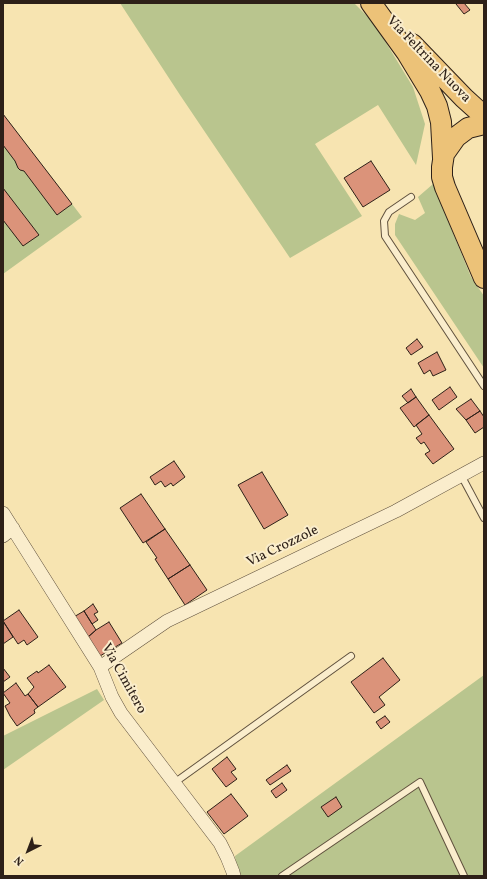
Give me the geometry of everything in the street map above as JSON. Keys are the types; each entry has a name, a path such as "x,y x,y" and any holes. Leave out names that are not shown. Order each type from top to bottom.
{"main road":[{"name":"Via Feltrina Nuova","path":"372,3 464,98 484,116"},
{"name":"Via Feltrina Nuova","path":"372,3 407,53 430,90 437,106 441,122 442,167 444,182 484,278"},
{"path":"443,158 448,146 459,134 468,128 484,124"}],"street":[{"name":"Via Crozzole","path":"100,667 167,620 396,511 484,463"},
{"name":"Via Cimitero","path":"3,513 8,532 100,667 112,697 121,713 220,843 234,872 234,876"}],"lane":[{"path":"411,197 389,212 384,221 385,236 484,386"},
{"path":"461,475 484,518"},
{"path":"174,783 351,656"},
{"path":"282,876 420,782 464,876"}],"green space":[{"path":"120,3 354,3 374,23 413,87 425,124 416,165 378,105 315,144 362,216 290,258"},
{"path":"3,114 82,217 3,274"},
{"path":"433,184 471,277 484,296 484,368 395,235 395,224 399,214 415,220 425,213 418,197"},
{"path":"484,675 484,876 237,876 235,856"},
{"path":"97,689 104,700 3,770 3,736"}],"building":[{"path":"464,3 470,10 464,14 456,4"},
{"path":"3,114 72,204 57,215 24,171 18,168 15,161 3,145"},
{"path":"371,161 390,190 363,207 344,178"},
{"path":"3,188 39,235 23,246 3,220"},
{"path":"417,339 423,347 411,355 406,348"},
{"path":"437,352 446,370 433,376 430,370 424,374 418,363"},
{"path":"450,387 457,397 439,410 432,400"},
{"path":"411,389 416,397 408,403 402,396"},
{"path":"416,397 429,415 414,427 400,408"},
{"path":"471,399 480,411 466,420 456,409"},
{"path":"480,411 484,417 484,427 475,433 466,420"},
{"path":"429,415 454,449 433,464 425,454 430,451 424,442 421,444 416,438 422,434 416,425"},
{"path":"174,461 185,477 173,486 171,483 165,487 161,481 155,485 150,477"},
{"path":"262,472 288,515 264,529 238,485"},
{"path":"141,494 165,529 143,543 120,508"},
{"path":"165,529 190,565 168,579 155,559 157,558 146,542"},
{"path":"190,565 207,590 185,605 168,579"},
{"path":"93,604 98,612 94,614 98,620 92,624 84,611"},
{"path":"19,610 38,637 27,645 24,640 18,644 3,621"},
{"path":"84,611 96,630 88,637 72,618"},
{"path":"3,621 13,637 3,644"},
{"path":"109,622 122,643 100,656 88,637"},
{"path":"383,658 400,680 379,697 385,705 374,713 351,682"},
{"path":"49,665 66,687 38,707 28,694 34,687 27,678 37,671 38,673"},
{"path":"3,668 10,677 3,682"},
{"path":"16,683 25,696 28,694 38,707 34,710 35,713 17,726 5,706 10,703 3,693"},
{"path":"385,716 390,722 381,729 376,722"},
{"path":"227,757 236,769 231,772 237,779 226,787 212,769"},
{"path":"287,765 291,771 270,785 266,780"},
{"path":"282,783 287,790 276,798 271,791"},
{"path":"231,794 248,816 224,834 207,812"},
{"path":"336,797 342,807 328,817 321,807"}]}
